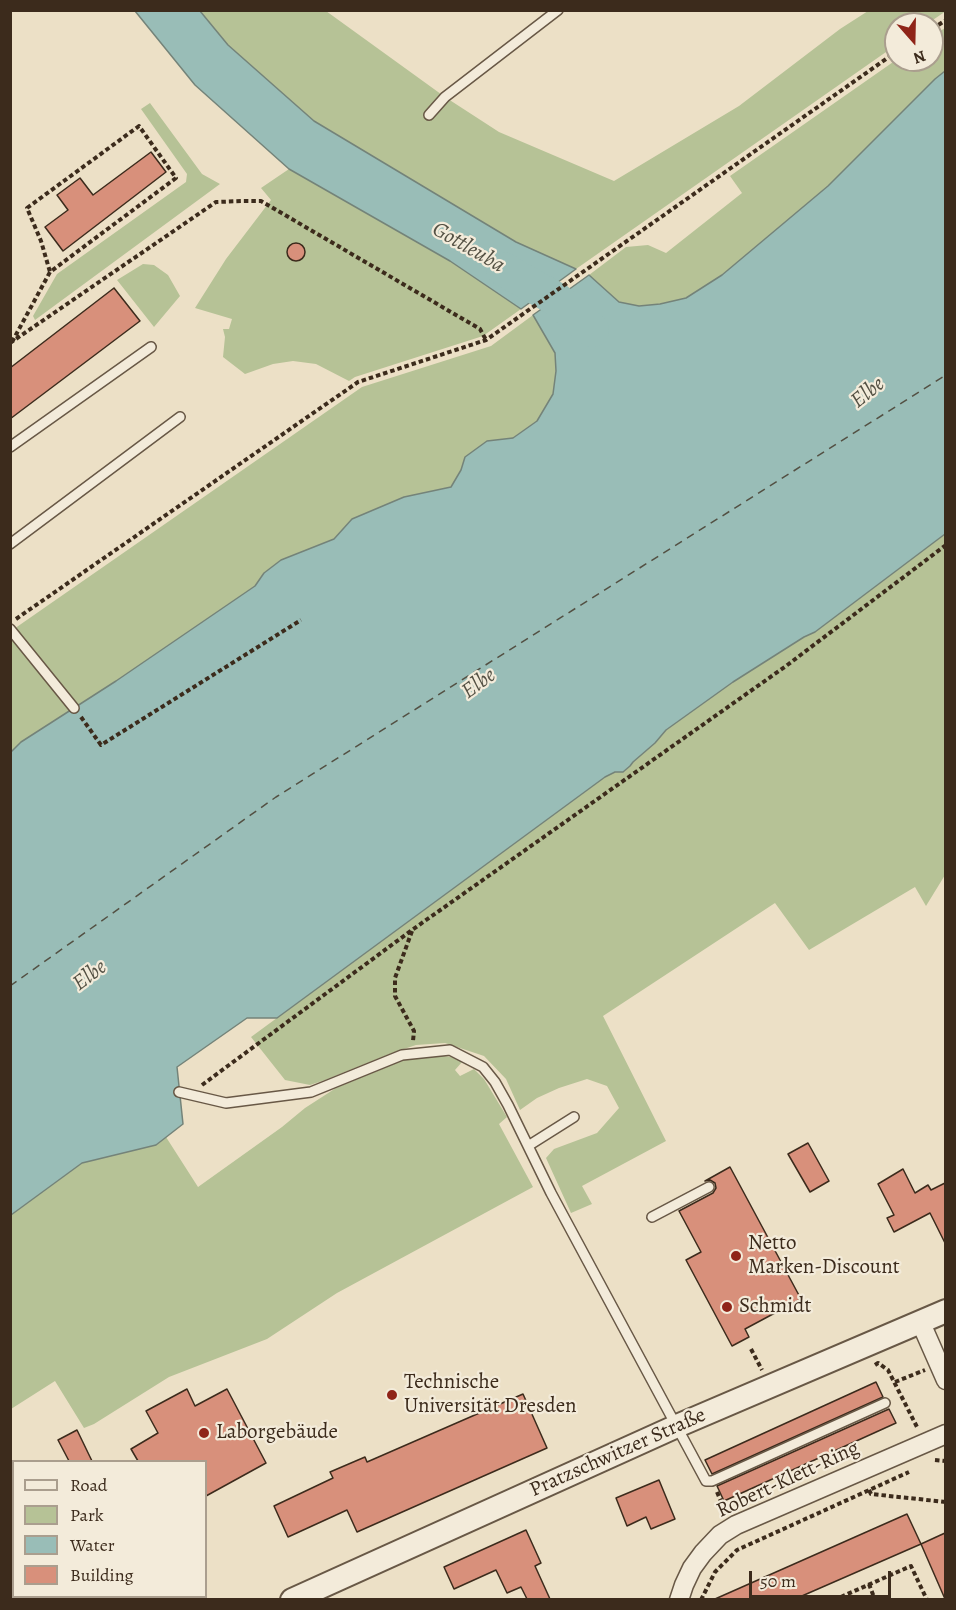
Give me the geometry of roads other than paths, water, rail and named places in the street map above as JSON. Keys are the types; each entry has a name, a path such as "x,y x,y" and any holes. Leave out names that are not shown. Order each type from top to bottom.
{"street":[{"name":"Pratzschwitzer Straße","path":"292,1599 677,1426 945,1311"},
{"path":"920,1321 945,1380"},
{"name":"Robert-Klett-Ring","path":"679,1599 692,1568 720,1535 732,1527 945,1434"}],"lane":[{"path":"429,115 445,97 558,10"},
{"path":"10,447 151,346"},
{"path":"10,544 180,417"},
{"path":"10,629 74,708"},
{"path":"179,1092 226,1102 310,1092 402,1055 450,1050 483,1067 495,1082 551,1193 706,1481 712,1481 885,1403"},
{"path":"528,1146 574,1117"},
{"path":"652,1217 709,1187"}],"water":[{"path":"135,11 200,11 228,45 314,121 516,242 576,269 521,309 450,261 289,169 195,85"},
{"name":"Elbe","path":"944,72 945,534 815,632 733,682 666,730 623,772 615,772 605,777 277,1018 247,1018 177,1067 183,1124 156,1145 82,1163 11,1215 11,752 21,742 116,681 255,586 264,573 281,560 334,539 352,519 404,497 451,487 461,470 465,457 487,441 513,438 537,421 553,394 556,371 555,353 533,315 589,275 619,302 639,306 686,298 722,275 828,186"}],"waterway":[{"name":"Gottleuba","path":"503,269 556,299 592,330"}],"place":[{"name":"Netto Marken-Discount","path":"736,1256"},
{"name":"Schmidt","path":"727,1307"},
{"name":"Technische Universität Dresden","path":"392,1395"},
{"name":"Laborgebäude","path":"204,1433"}]}
